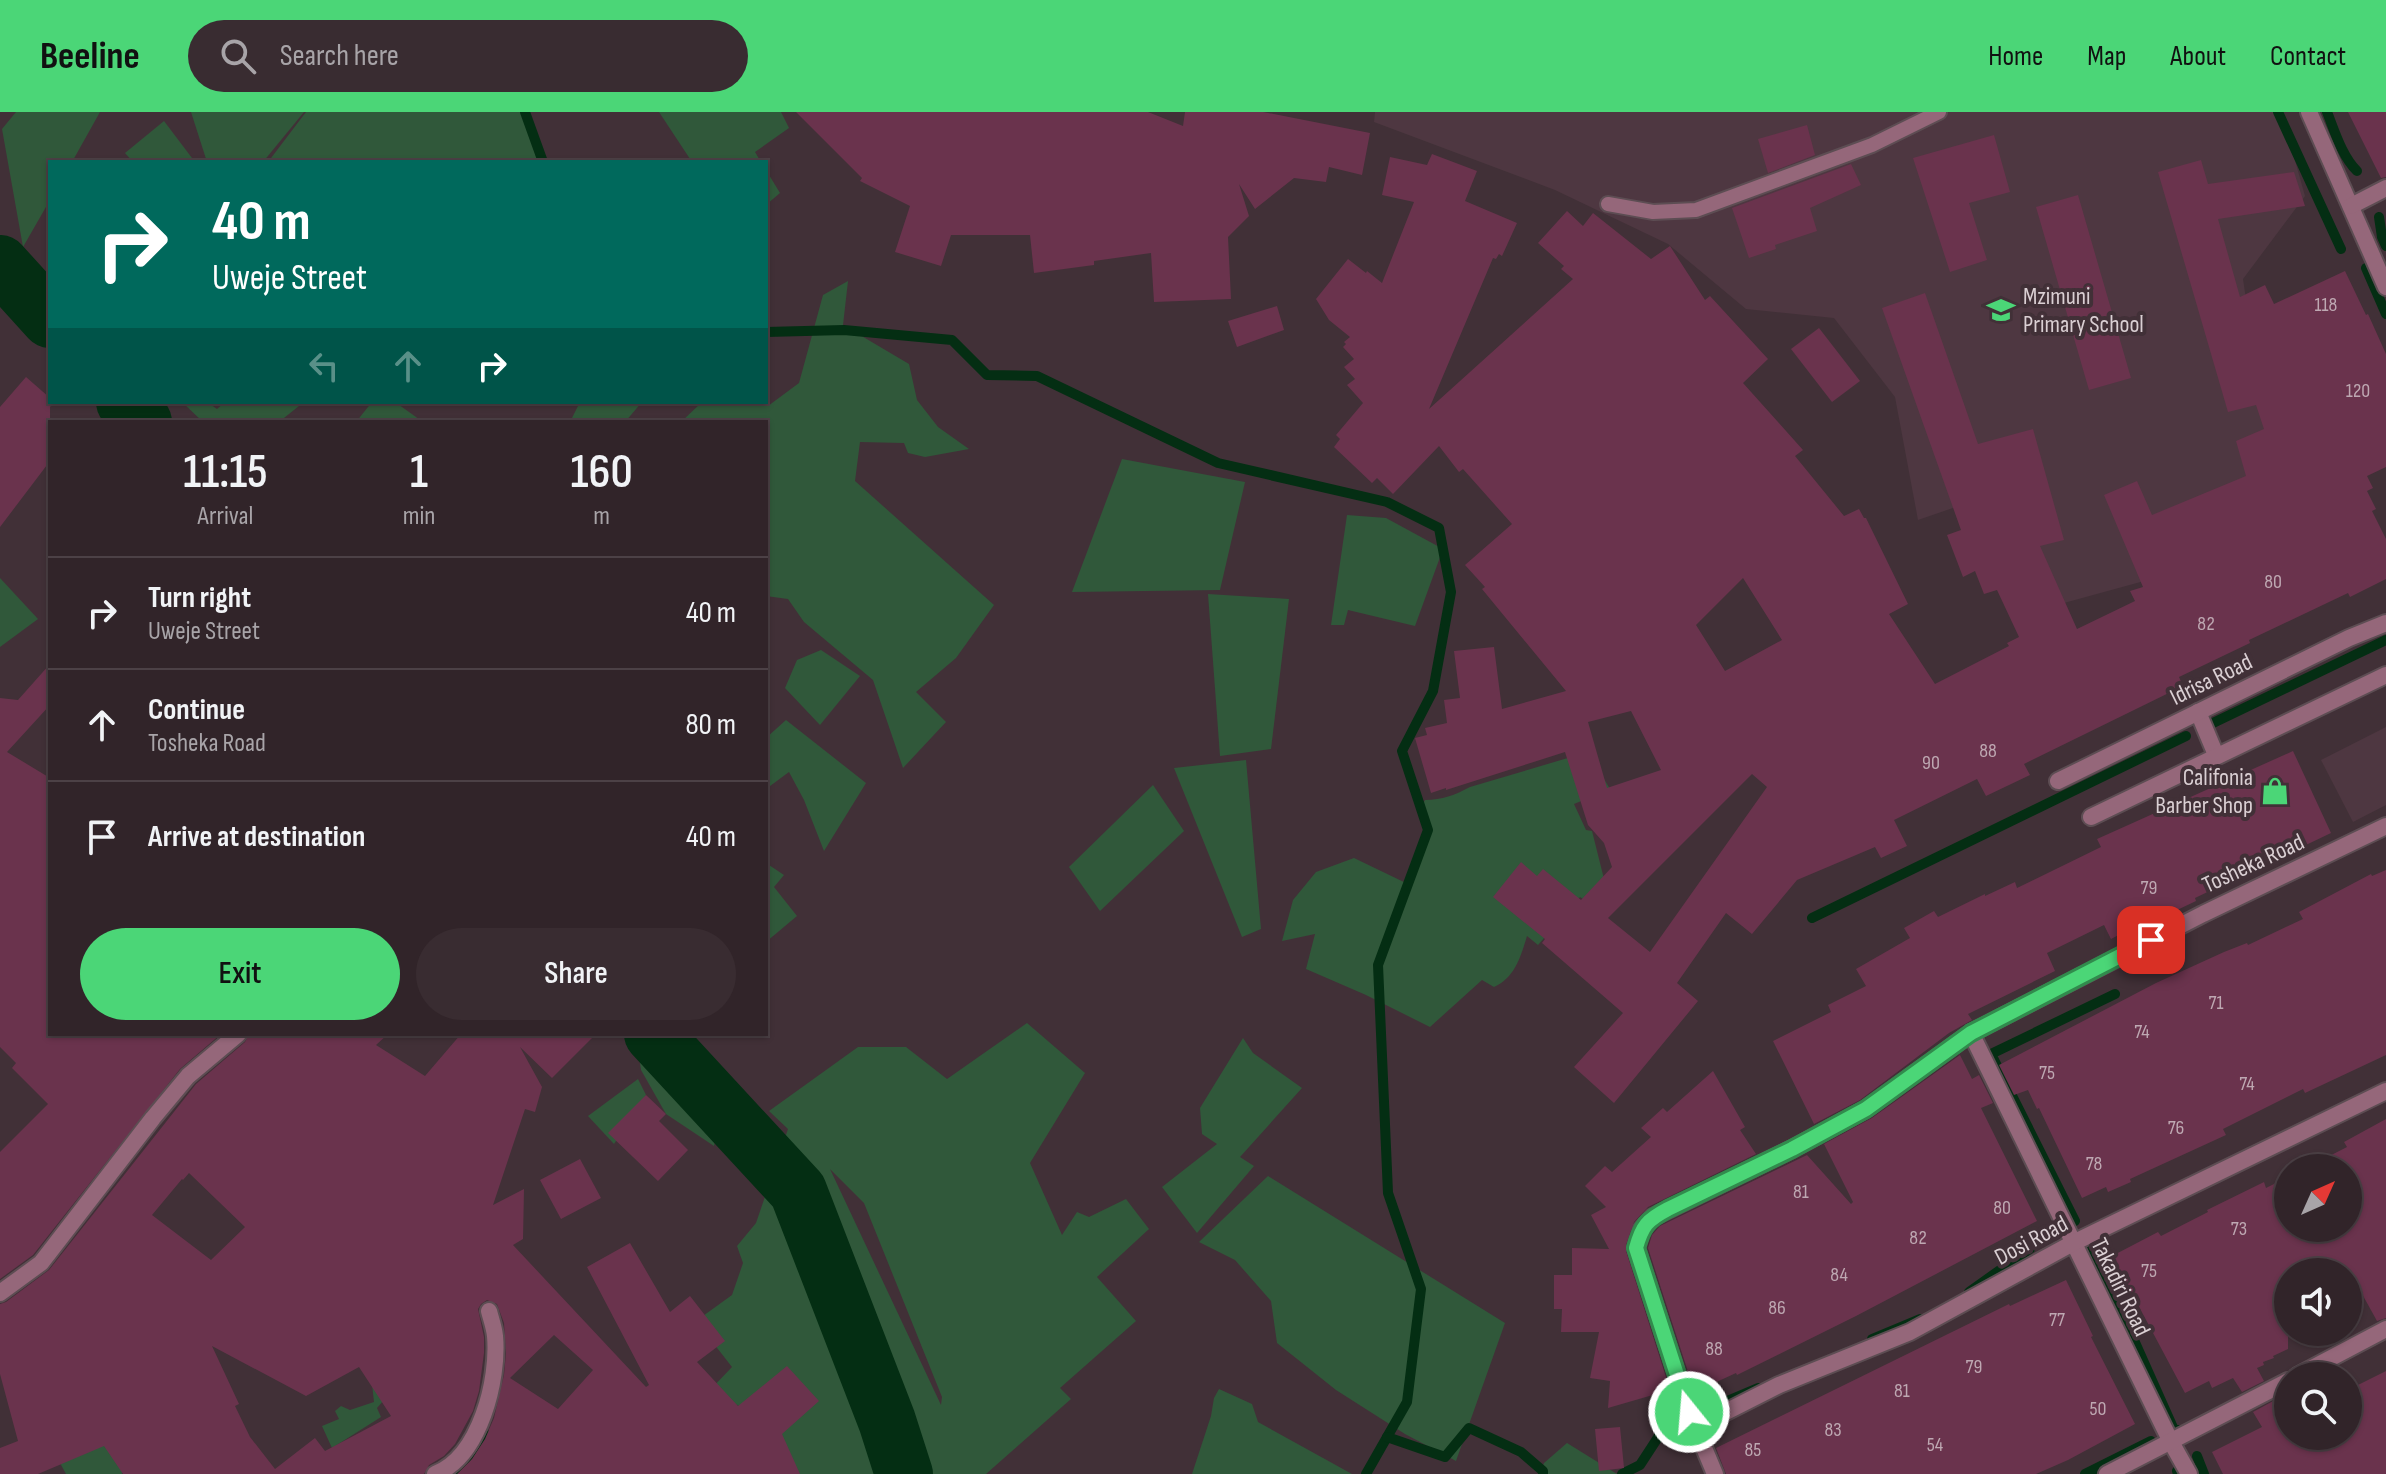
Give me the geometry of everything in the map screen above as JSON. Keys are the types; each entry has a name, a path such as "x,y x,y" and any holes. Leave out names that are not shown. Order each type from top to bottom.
{"street":[{"path":"2309,112 2386,287"},
{"path":"2351,206 2386,188"},
{"name":"Idrisa Road","path":"2058,781 2349,638 2386,623"},
{"path":"2091,817 2386,675"},
{"path":"2198,712 2216,755"},
{"name":"Tosheka Road","path":"1715,1474 1689,1412 1636,1248 1642,1229 1653,1217 1866,1109 1971,1033 2203,914 2386,826"},
{"name":"Takadiri Road","path":"1971,1033 2189,1474"},
{"path":"0,1293 41,1263 179,1086 236,1036"},
{"name":"Dosi Road","path":"1696,1427 1779,1385 1910,1332 2073,1243 2386,1091"},
{"path":"435,1474 454,1461 476,1436 494,1375 495,1337 489,1311"},
{"path":"2324,1362 2386,1329"},
{"path":"2107,1474 2274,1388"}],"lane":[{"path":"1608,204 1653,212 1696,210 1872,145 1939,112"}],"shaded area":[{"path":"1375,112 2275,112 2294,157 2305,196 2243,279 2247,306 2296,462 2166,575 2024,614 1979,499 1918,520 1895,397 1834,318 1746,309 1668,244 1555,190 1374,122"},
{"path":"2386,727 2386,805 2353,822 2321,760"}],"green space":[{"path":"16,112 100,112 73,160 48,160 48,203 23,247 2,129"},
{"path":"191,112 304,112 265,160 206,160"},
{"path":"306,112 529,112 540,156 544,160 270,160"},
{"path":"659,112 781,112 789,128 755,152 760,160 691,160"},
{"path":"164,121 193,160 131,160 125,153"},
{"path":"768,173 780,193 768,203"},
{"path":"848,281 843,325 909,364 917,400 938,427 969,449 925,457 908,453 904,443 860,442 855,481 994,605 956,658 916,692 946,722 903,768 873,680 804,622 788,599 768,596 768,420 683,420 700,404 768,406 799,383 823,295"},
{"path":"184,404 210,404 217,409 223,404 302,404 282,420 201,420"},
{"path":"370,404 398,404 420,420 358,420"},
{"path":"579,404 640,404 627,420 571,420"},
{"path":"1122,459 1245,482 1220,590 1072,592"},
{"path":"1347,515 1386,518 1443,549 1415,626 1348,610 1344,625 1331,625"},
{"path":"0,578 38,619 0,647"},
{"path":"1208,594 1289,599 1271,749 1220,756"},
{"path":"821,650 860,676 820,725 785,688 797,660"},
{"path":"786,720 866,783 824,851 789,772 768,788 768,736"},
{"path":"1588,752 1610,789 1574,804 1586,830 1592,831 1605,883 1598,909 1580,897 1538,945 1527,936 1516,966 1507,978 1494,987 1482,980 1430,1027 1306,969 1315,934 1282,941 1293,900 1316,872 1354,858 1408,884 1428,832 1422,806 1425,800 1448,796"},
{"path":"1246,760 1261,929 1242,937 1174,768"},
{"path":"1153,785 1184,831 1100,911 1069,867"},
{"path":"768,864 784,875 774,887 797,916 768,940"},
{"path":"1027,1023 1085,1073 1030,1163 1062,1235 1077,1212 1089,1217 1126,1199 1149,1229 1097,1277 1136,1321 1060,1388 1071,1399 986,1474 779,1474 759,1417 710,1390 732,1367 696,1321 732,1295 743,1263 737,1246 756,1223 788,1129 769,1111 858,1047 906,1047 947,1079","holes":["830,1169 864,1203 942,1397 941,1405"]},
{"path":"636,1036 665,1036 721,1108 714,1146 666,1114 641,1070"},
{"path":"1243,1038 1253,1053 1302,1088 1240,1157 1254,1166 1197,1233 1162,1187 1217,1144 1202,1134 1200,1108"},
{"path":"638,1079 646,1095 614,1144 588,1116"},
{"path":"1268,1176 1505,1323 1456,1461 1405,1434 1336,1390 1277,1343 1271,1301 1235,1260 1199,1242"},
{"path":"372,1384 395,1387 377,1408 381,1417 332,1448 322,1426 339,1419 335,1411 341,1406 350,1410 374,1402"},
{"path":"1219,1389 1252,1404 1258,1422 1352,1474 1192,1474"},
{"path":"91,1434 124,1463 122,1474 66,1474 53,1450"},
{"path":"1567,1443 1617,1474 1540,1474 1544,1463"}],"building":[{"path":"796,112 1148,112 1183,126 1185,112 1263,112 1370,133 1362,175 1329,167 1326,182 1294,178 1255,209 1239,184 1249,216 1228,237 1231,299 1154,302 1151,253 1034,273 1030,235 951,235 941,266 895,252 910,206 860,181 862,178"},
{"path":"2348,112 2386,112 2386,177 2381,178"},
{"path":"1807,125 1815,155 1768,173 1758,139"},
{"path":"1994,135 2010,192 1969,203 1987,260 1950,272 1913,158"},
{"path":"1432,154 1477,171 1465,201 1517,223 1502,256 1499,254 1496,259 1493,258 1429,409 1573,279 1561,269 1564,266 1538,243 1567,211 1583,226 1593,213 1651,259 1670,246 1705,300 1710,296 1768,359 1743,383 1803,450 1795,456 1844,516 1859,509 1866,518 1908,604 1889,614 1935,684 2009,646 2007,643 2019,637 1997,590 1984,594 1975,571 1963,577 1947,535 1961,530 1882,308 1925,293 1978,444 2033,429 2064,540 2040,546 2077,629 2135,601 2130,591 2143,587 2104,495 2137,481 2152,515 2246,476 2236,441 2264,429 2256,405 2228,412 2158,172 2201,160 2208,184 2294,172 2305,206 2218,219 2240,297 2265,285 2274,304 2345,271 2368,314 2386,354 2386,467 2367,476 2373,488 2367,491 2376,509 2372,511 2386,539 2386,579 2350,597 2348,593 2179,677 2183,686 2024,764 2030,775 1986,796 1977,779 1894,820 1907,846 1881,858 1875,847 1797,880 1752,934 1726,913 1677,983 1698,1001 1614,1103 1574,1067 1623,1013 1542,943 1545,939 1493,897 1521,862 1537,876 1543,869 1581,900 1612,867 1604,843 1588,825 1565,752 1431,793 1415,738 1427,735 1425,728 1447,723 1444,700 1460,698 1454,651 1494,647 1502,709 1566,691 1465,565 1512,524 1463,469 1459,472 1439,446 1393,494 1377,478 1372,483 1334,447 1340,439 1336,435 1363,403 1347,385 1355,379 1344,367 1354,359 1343,347 1350,337 1329,320 1316,299 1348,259 1382,283 1414,202 1382,195 1390,157 1427,165","holes":["1743,578 1782,640 1725,671 1696,625","1631,711 1661,770 1607,788 1588,722","1752,774 1767,787 1650,952 1608,918"]},
{"path":"1851,164 1861,185 1810,208 1817,231 1775,245 1776,249 1749,258 1732,208"},
{"path":"2078,195 2131,378 2089,390 2036,207"},
{"path":"1277,306 1284,330 1237,347 1228,321"},
{"path":"1819,328 1860,381 1832,402 1791,349"},
{"path":"26,377 48,396 48,404 52,404 48,420 48,464 0,527 0,407"},
{"path":"48,666 48,707 7,752 48,777 48,1036 219,1036 180,1069 33,1255 0,1279 0,1152 48,1104 12,1068 16,1063 0,1047 0,698 18,700"},
{"path":"2293,751 2331,833 2131,932 2130,929 2111,939 2104,925 2047,953 2055,971 1968,1014 1972,1020 1949,1033 1860,1100 1814,1124 1773,1041 1831,1012 1828,1005 1866,986 1856,969 1910,938 1904,928 1934,911 1938,917 2015,882 2017,888 2101,847 2097,839"},
{"path":"2386,870 2386,1055 2305,1093 2303,1089 2223,1129 2226,1135 2130,1179 2131,1182 2108,1192 2106,1187 2082,1198 2028,1090 2014,1095 1999,1065 2156,983 2303,919 2299,912 2371,874"},
{"path":"248,1036 386,1036 376,1045 425,1076 459,1036 594,1036 552,1078 520,1047 542,1087 535,1112 525,1109 493,1205 524,1189 523,1239 513,1245 646,1387 649,1385 587,1267 630,1243 670,1312 690,1296 725,1341 697,1362 738,1406 787,1366 819,1401 782,1434 800,1474 457,1474 485,1439 494,1418 504,1375 504,1323 497,1304 487,1300 478,1309 484,1353 473,1411 455,1444 444,1456 429,1465 424,1474 123,1474 104,1446 38,1474 0,1474 0,1448 18,1441 0,1374 0,1304 49,1270 196,1084","holes":["189,1173 245,1227 211,1260 152,1215","554,1335 593,1370 558,1409 510,1378","212,1346 306,1396 359,1367 391,1416 325,1451 315,1438 275,1469 250,1437 235,1406 239,1404"]},
{"path":"1960,1055 1972,1079 1979,1075 1993,1103 1981,1108 2037,1221 1856,1316 1737,1375 1697,1391 1692,1384 1648,1248 1652,1235 1660,1226 1807,1155 1851,1204 1853,1202 1824,1144 1872,1118"},
{"path":"1713,1071 1745,1127 1740,1130 1756,1154 1648,1207 1634,1222 1626,1251 1670,1390 1608,1408 1610,1381 1590,1378 1599,1332 1561,1332 1562,1309 1554,1309 1554,1275 1572,1275 1572,1248 1609,1249 1591,1215 1606,1207 1585,1186 1605,1166 1612,1172 1651,1137 1641,1128 1663,1108 1667,1112"},
{"path":"646,1095 666,1114 659,1121 688,1150 658,1181 608,1133"},
{"path":"2386,1119 2386,1318 2377,1321 2362,1294 2362,1258 2274,1258 2274,1346 2288,1346 2288,1349 2263,1362 2264,1365 2257,1368 2264,1381 2242,1392 2233,1378 2212,1388 2209,1381 2185,1393 2112,1256 2158,1232 2161,1236 2264,1182 2266,1188 2274,1184 2274,1242 2362,1242 2362,1154 2333,1154 2347,1147 2344,1142"},
{"path":"580,1159 601,1198 561,1219 540,1180"},
{"path":"2066,1280 2135,1424 2036,1474 1726,1474 1716,1448 2009,1304"},
{"path":"2386,1371 2386,1474 2223,1474 2212,1452 2262,1427 2253,1412 2274,1401 2274,1450 2362,1450 2362,1383"},
{"path":"1620,1427 1624,1468 1599,1471 1595,1429"}],"waterway":[{"path":"525,112 542,160"},
{"path":"2278,112 2341,249"},
{"path":"2327,112 2343,151 2357,171"},
{"path":"2379,217 2386,246"},
{"path":"0,264 48,317"},
{"path":"2366,268 2386,314"},
{"path":"768,332 844,330 952,340 987,375 1037,376 1218,463 1387,502 1439,528 1451,592 1433,691 1402,751 1428,830 1378,965 1388,1193 1421,1289 1407,1402 1366,1474"},
{"path":"127,404 141,420"},
{"path":"2213,723 2386,640"},
{"path":"1812,918 2186,736"},
{"path":"2075,1221 1991,1054 2115,994"},
{"path":"655,1036 798,1191 887,1421 904,1474"},
{"path":"2088,1237 2175,1432 2178,1430"},
{"path":"1969,1292 2031,1248"},
{"path":"1872,1339 1920,1319"},
{"path":"1677,1413 1701,1412 1758,1388"},
{"path":"1622,1474 1640,1465 1670,1419"},
{"path":"1387,1437 1445,1457 1469,1428 1521,1452 1543,1474"},
{"path":"452,1474 490,1435"},
{"path":"2085,1474 2151,1441"},
{"path":"2197,1456 2204,1474"}],"place":[{"name":"Mzimuni Primary School","path":"2001,310"},
{"name":"Califonia Barber Shop","path":"2275,791"}],"route":[{"path":"1689,1412 1636,1248 1642,1229 1653,1217 1866,1109 1971,1033 2151,940"}]}
